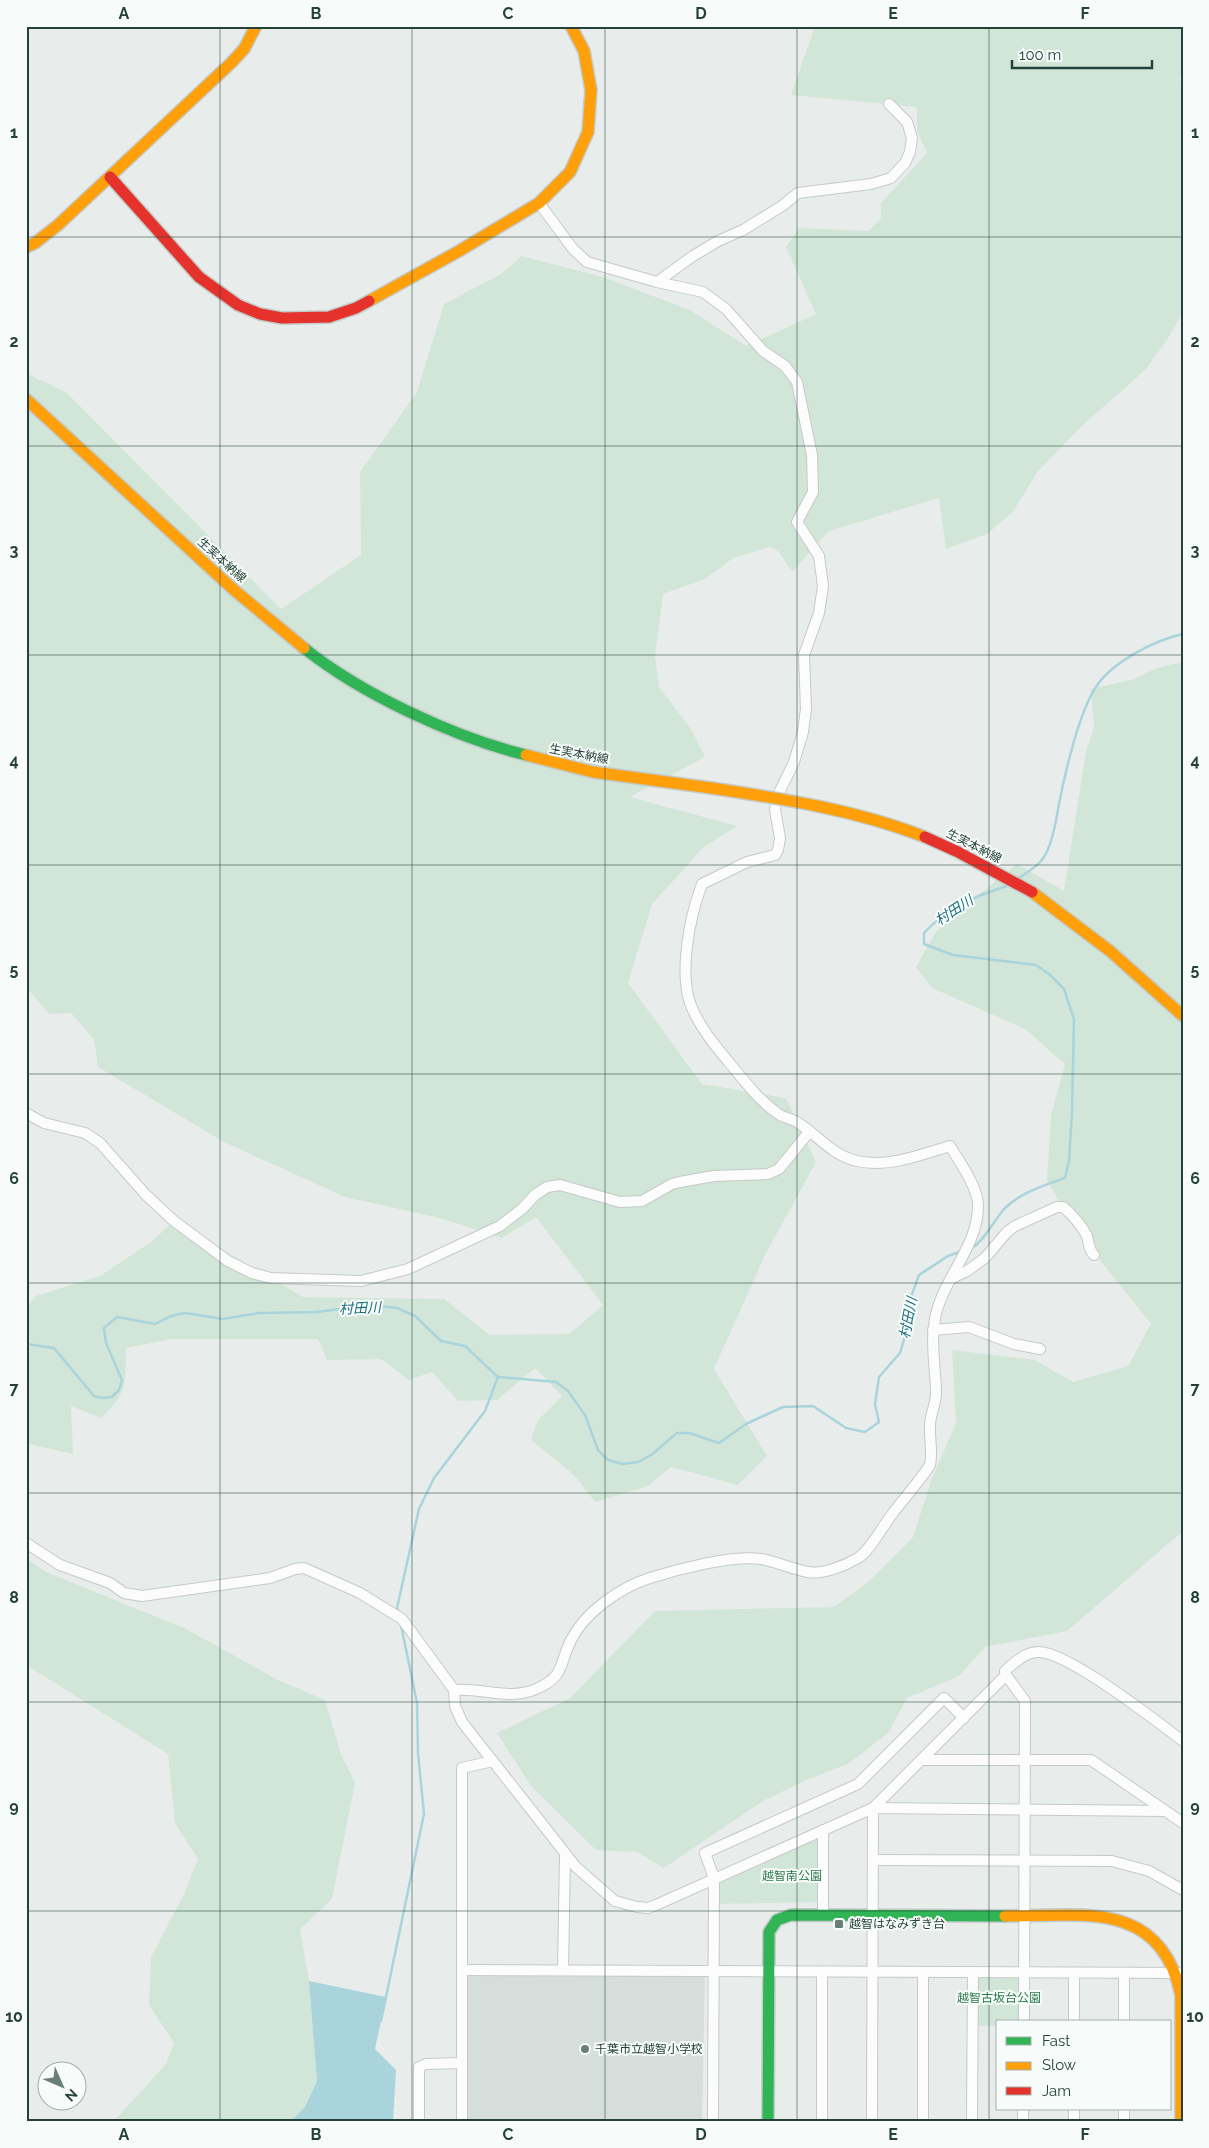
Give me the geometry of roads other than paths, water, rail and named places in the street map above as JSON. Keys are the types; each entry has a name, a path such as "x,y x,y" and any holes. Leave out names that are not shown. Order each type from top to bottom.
{"street":[{"path":"26,247 35,243 58,225 231,64 244,49 256,26"},
{"path":"110,177 199,276 219,293 238,305 260,314 282,318 329,317 356,308 459,251 539,203 570,172 588,132 592,90 584,51 571,26"},
{"path":"657,282 718,240 743,230 782,206 798,193 871,184 891,178 905,163 910,152 912,138 906,122 889,104"},
{"path":"454,1690 468,1689 506,1695 534,1690 551,1681 558,1675 571,1640 580,1626 605,1602 628,1586 650,1578 714,1563 760,1559 810,1573 825,1571 860,1557 930,1465 932,1454 930,1424 936,1392 932,1361 936,1311 967,1246 977,1219 978,1202 969,1179 950,1146 893,1163 857,1161 829,1148 797,1121 779,1115 761,1100 712,1042 699,1022 690,1002 686,972 687,934 702,884 747,862 775,855 778,850 780,838 775,810 777,797 794,762 802,732 806,709 804,656 823,596 819,556 798,522 813,492 812,455 797,382 785,366 763,351 726,309 703,292 657,282 587,262 573,249 539,203"},
{"name":"生実本納線","path":"26,399 234,590 313,654 353,682 419,717 509,752 593,772 788,799 878,820 914,833 954,851 1032,892 1093,935 1151,985 1183,1016"},
{"path":"26,1113 44,1123 86,1133 100,1143 146,1195 174,1221 228,1261 252,1273 271,1278 361,1281 408,1269 500,1226 523,1208 535,1195 547,1187 560,1185 620,1202 642,1201 672,1184 680,1182 714,1176 768,1174 779,1169 809,1132"},
{"path":"953,1275 967,1271 985,1258 1007,1232 1015,1226 1057,1207 1063,1207 1074,1217 1086,1235 1090,1250 1094,1255"},
{"path":"933,1330 969,1327 1014,1344 1040,1349"},
{"path":"26,1544 60,1565 110,1584 124,1593 142,1596 178,1592 270,1578 295,1569 304,1568 360,1593 394,1612 402,1619 454,1690 455,1706 462,1722 565,1856 614,1901 636,1907 648,1908 656,1905 873,1808 1006,1675"},
{"path":"1024,2020 1025,1701 1004,1671 1020,1658 1036,1652 1047,1652 1089,1674 1183,1741"},
{"path":"713,2122 714,1878 705,1853 858,1784 944,1698 964,1718"},
{"path":"922,1760 1091,1760 1183,1823"},
{"path":"462,2122 462,1768 493,1761"},
{"path":"873,1808 1165,1811"},
{"path":"872,2122 873,1808"},
{"path":"823,1830 823,1915"},
{"path":"563,1970 565,1856"},
{"path":"874,1860 1112,1861 1150,1871 1183,1890"},
{"path":"768,2122 769,1932 771,1925 777,1919 791,1914 1095,1916 1124,1920 1144,1930 1158,1942 1180,1973 1181,2122"},
{"path":"462,1970 1180,1973"},
{"path":"822,1972 822,2122"},
{"path":"923,1972 923,2122"},
{"path":"972,2122 973,1972"},
{"path":"1074,1973 1074,2020"},
{"path":"1124,1973 1124,2020"},
{"path":"419,2122 419,2067 426,2064 462,2063"}],"water":[{"path":"309,1981 386,1997 375,2049 396,2070 393,2122 290,2122 305,2107 317,2081"}],"waterway":[{"name":"村田川","path":"1019,878 1039,864 1048,849 1073,743 1084,711 1096,687 1112,669 1135,653 1160,641 1183,634"},
{"name":"村田川","path":"972,1248 981,1240 1005,1208 1011,1203 1033,1190 1065,1178 1069,1161 1074,1019 1064,989 1049,974 1036,965 953,955 924,944 924,933 952,910 984,894 1007,886"},
{"name":"村田川","path":"26,1344 54,1348 94,1396 102,1398 112,1397 119,1390 122,1380 106,1343 104,1328 117,1317 155,1324 171,1316 185,1313 223,1319 259,1313 317,1312 372,1305 397,1308 415,1316 441,1341 465,1346 498,1377 556,1382 568,1391 585,1415 598,1450 608,1460 622,1464 638,1462 651,1455 677,1433 689,1433 719,1443 746,1424 783,1407 813,1406 846,1428 865,1432 879,1422 875,1404 879,1377 900,1353 908,1326 908,1305 919,1275 948,1256 962,1251"},
{"path":"398,1612 397,1608 419,1509 434,1478 485,1411 498,1377"},
{"path":"379,2021 381,2021 424,1814 418,1753 417,1703 401,1625"}],"place":[{"name":"越智はなみずき台","path":"839,1924"},
{"name":"千葉市立越智小学校","path":"585,2049"}],"park label":[{"name":"越智南公園","path":"792,1876"},
{"name":"越智古坂台公園","path":"999,1998"}]}
